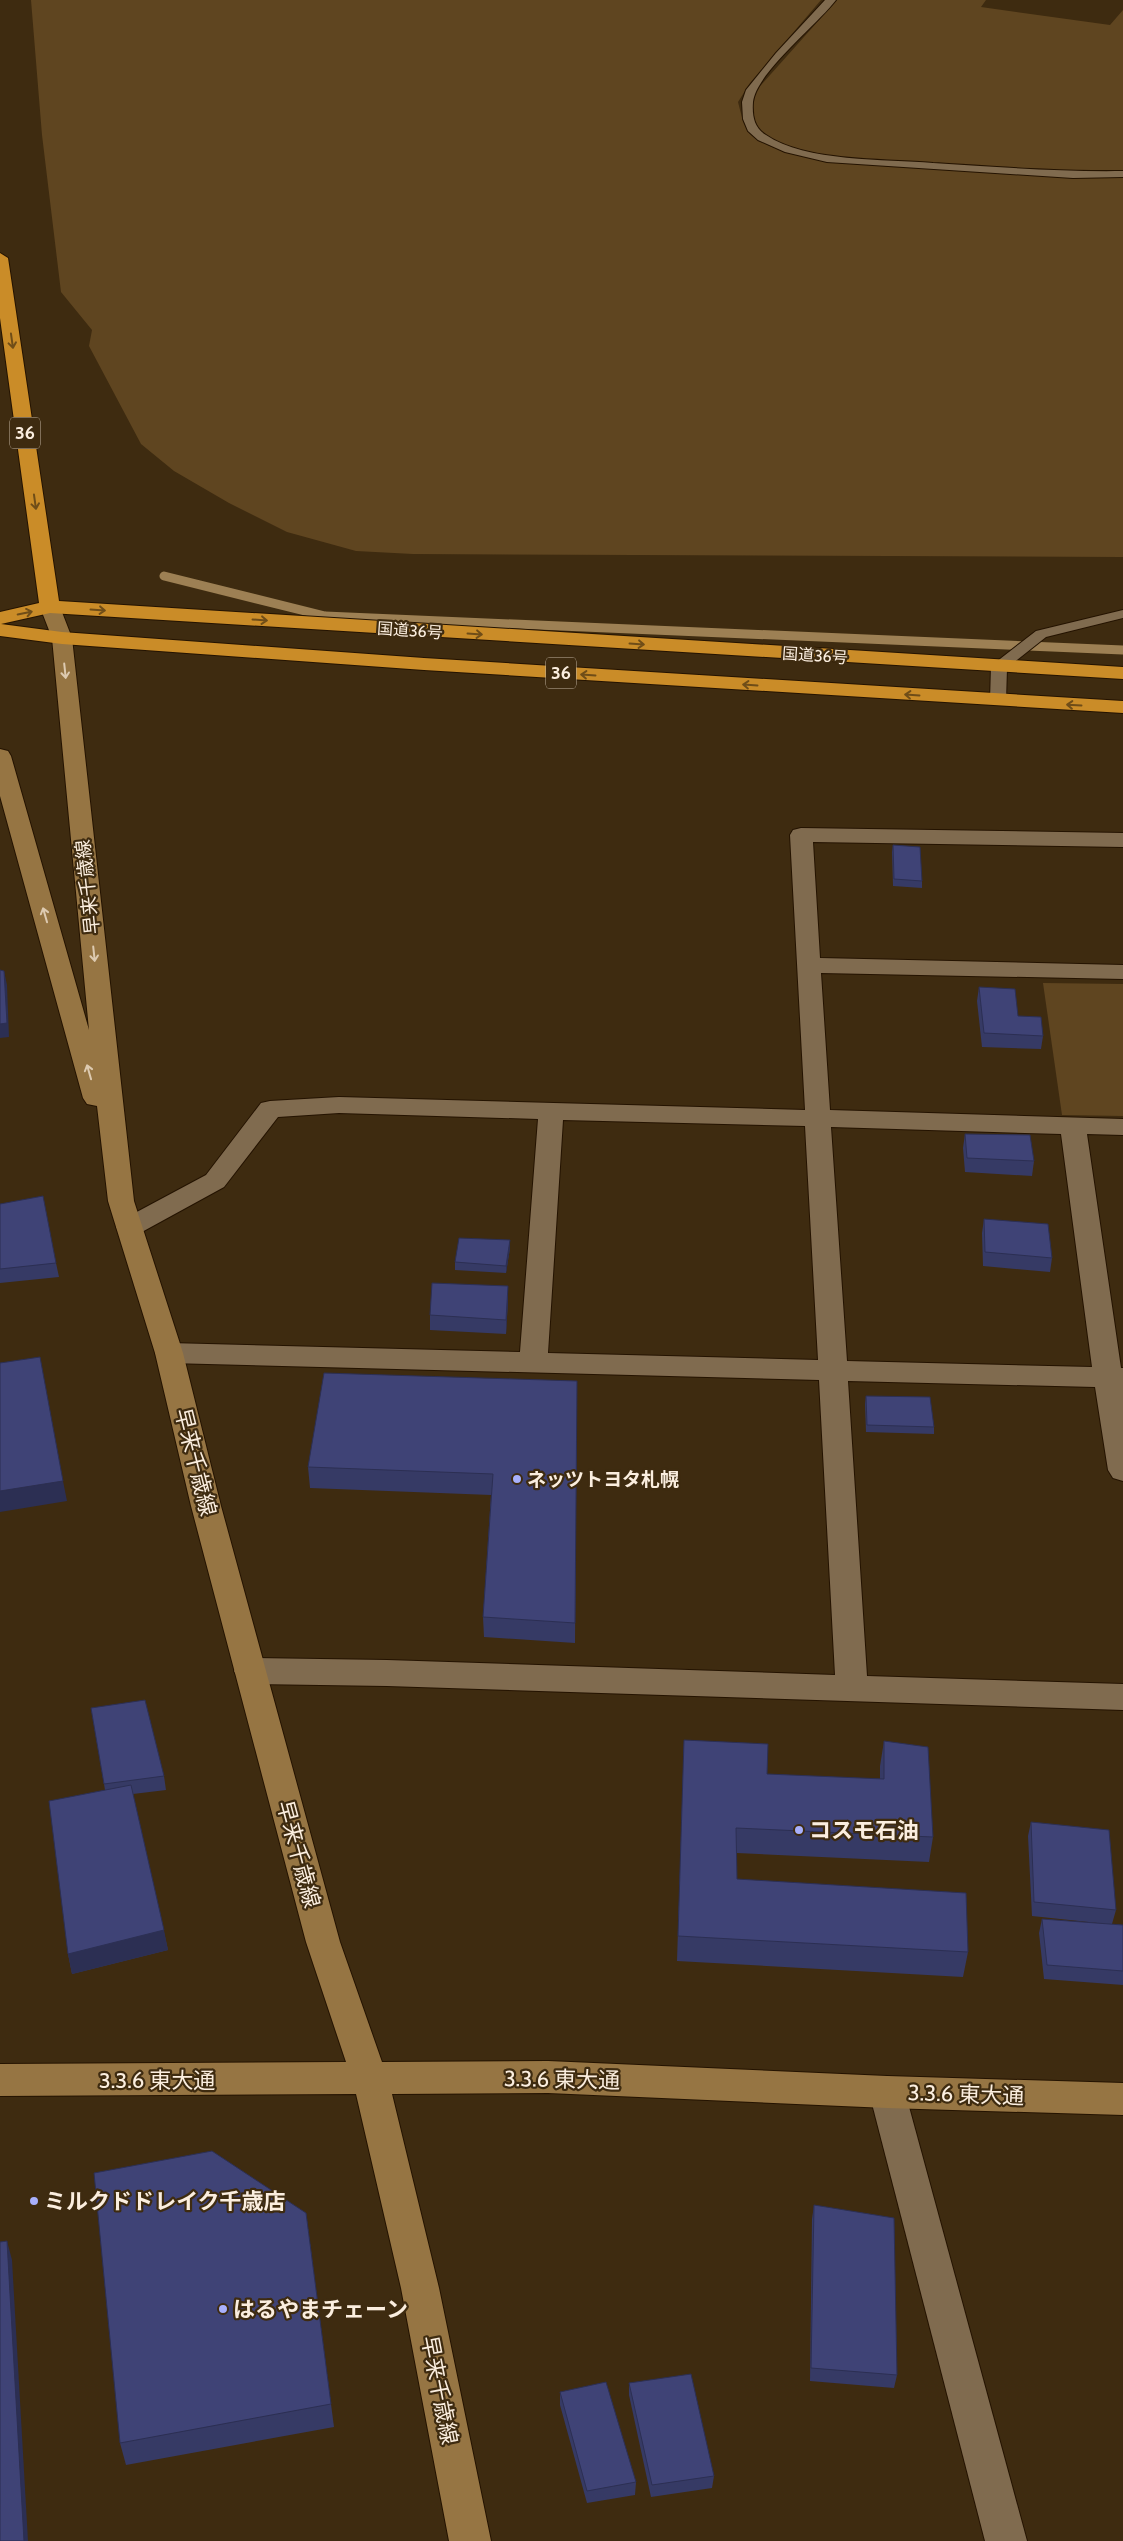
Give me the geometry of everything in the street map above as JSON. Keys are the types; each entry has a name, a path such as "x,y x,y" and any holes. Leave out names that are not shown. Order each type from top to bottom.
{"highway":[{"name":"36","path":"0,258 50,607 0,618"},
{"name":"国道36号","path":"50,607 1123,673"},
{"name":"国道36号","path":"0,630 62,638 424,664 998,701 1123,707"}],"main road":[{"name":"早来千歳線","path":"50,607 62,638 116,1169 122,1201 169,1353 250,1671 323,1942 370,2078 420,2288 470,2541"},
{"name":"早来千歳線","path":"0,756 116,1169"},
{"name":"3.3.6 東大通","path":"0,2080 548,2077 887,2092 1123,2099"}],"street":[{"path":"852,1688 831,1370 819,1118 801,835 1123,840"},
{"path":"809,965 1123,972"},
{"path":"130,1227 214,1182 270,1109 339,1105 1123,1126"},
{"path":"533,1362 551,1111"},
{"path":"1073,1125 1115,1378 1123,1470"},
{"path":"169,1353 1115,1378"},
{"path":"250,1671 387,1673 1123,1697"},
{"path":"887,2092 1006,2541"}],"lane":[{"path":"831,0 779,54 750,90 747,106 749,121 755,132 760,136 794,150 827,159 1073,175 1123,174"},
{"path":"998,701 999,666 1041,634 1123,614"}],"shaded area":[{"path":"31,0 821,0 750,83 738,102 746,127 757,140 779,150 838,163 1075,178 1123,178 1123,557 413,554 356,551 287,532 229,503 174,471 141,444 89,346 92,330 61,292 42,135"},
{"path":"837,0 986,0 981,7 1110,25 1123,10 1123,171 1074,172 839,158 789,147 761,134 752,114 754,93"},
{"path":"1043,983 1123,984 1123,1116 1062,1115"}],"building":[{"path":"893,845 920,847 922,881 894,879"},
{"path":"0,970 4,971 7,1023 0,1024"},
{"path":"979,987 1015,989 1018,1016 1041,1017 1043,1036 984,1033"},
{"path":"965,1134 1030,1135 1034,1161 967,1158"},
{"path":"43,1196 56,1263 0,1269 0,1204"},
{"path":"984,1219 1048,1224 1052,1258 985,1252"},
{"path":"459,1238 510,1240 506,1266 455,1262"},
{"path":"432,1283 508,1286 506,1320 430,1315"},
{"path":"40,1357 63,1481 0,1491 0,1363"},
{"path":"324,1373 577,1381 575,1623 483,1617 493,1474 308,1467"},
{"path":"866,1396 930,1397 934,1427 867,1425"},
{"path":"145,1700 164,1776 104,1784 91,1708"},
{"path":"684,1740 768,1744 767,1774 884,1779 884,1741 928,1747 933,1837 736,1828 737,1879 966,1893 968,1952 678,1936"},
{"path":"131,1785 164,1930 68,1954 49,1801"},
{"path":"1031,1822 1109,1830 1116,1910 1034,1902"},
{"path":"1042,1919 1123,1925 1123,1971 1047,1965"},
{"path":"212,2151 306,2213 331,2404 120,2443 94,2173"},
{"path":"814,2205 894,2218 897,2375 811,2368"},
{"path":"7,2241 24,2541 0,2541 0,2242"},
{"path":"691,2374 714,2476 652,2485 629,2383"},
{"path":"606,2382 636,2482 587,2491 560,2392"}],"waterway":[{"path":"164,576 325,616 1123,650"}],"place":[{"name":"ネッツトヨタ札幌","path":"517,1479"},
{"name":"コスモ石油","path":"799,1830"},
{"name":"ミルクドドレイク千歳店","path":"34,2201"},
{"name":"はるやまチェーン","path":"223,2309"}]}
